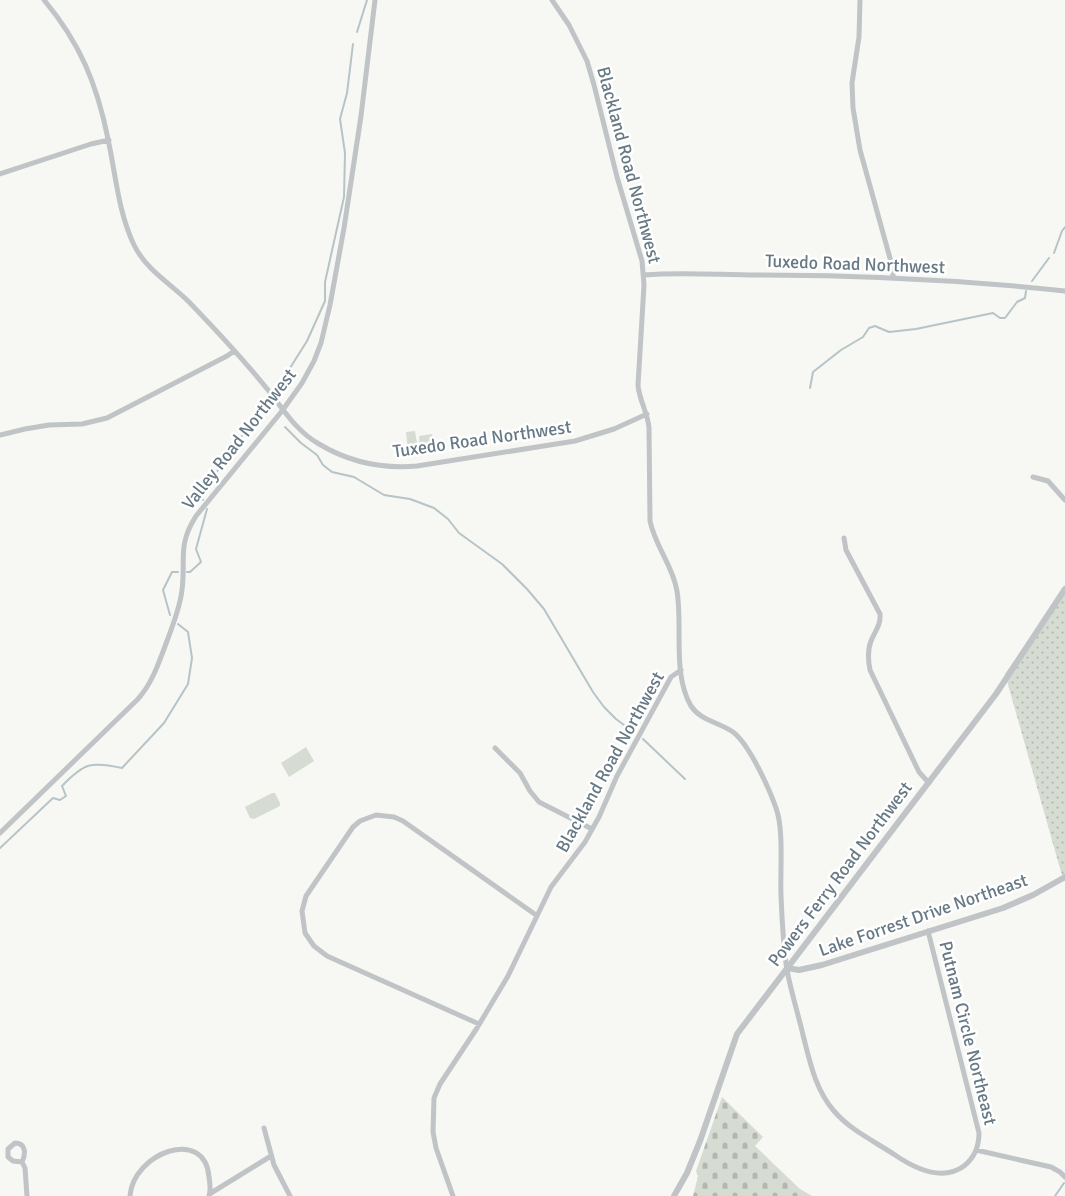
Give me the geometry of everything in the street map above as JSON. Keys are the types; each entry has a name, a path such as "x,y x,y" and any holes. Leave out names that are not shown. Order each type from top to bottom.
{"street":[{"name":"Tuxedo Road Northwest","path":"44,0 65,26 82,55 109,140 121,210 138,253 152,270 189,302 234,351 267,389 282,411 305,435 346,458 400,468 575,441 614,429 647,414"},
{"name":"Valley Road Northwest","path":"0,833 138,699 150,684 179,609 183,587 182,548 189,527 282,411 302,384 314,361 321,343 338,266 361,116 375,0"},
{"name":"Blackland Road Northwest","path":"453,1196 436,1148 433,1132 434,1098 440,1084 508,976 551,887 579,852 592,830 617,776 671,678 681,670 676,588 671,570 654,535 650,521 649,428 647,414 638,385 644,275 587,61 569,25 552,0"},
{"path":"860,0 858,37 852,83 853,108 860,150 893,269 893,277"},
{"path":"0,174 91,144 109,140"},
{"name":"Tuxedo Road Northwest","path":"644,275 893,277 1012,285 1065,291"},
{"path":"0,435 49,425 82,424 107,418 234,351"},
{"path":"1033,477 1048,481 1065,500"},
{"path":"844,538 846,550 880,614 880,625 869,650 870,670 919,772 929,783"},
{"name":"Powers Ferry Road Northwest","path":"674,1196 687,1173 700,1141 737,1034 996,694 1065,589"},
{"name":"Putnam Circle Northeast","path":"681,670 687,697 692,707 702,717 729,729 741,740 776,807 780,826 781,907 787,968 816,1080 827,1102 855,1130 899,1158 931,1172 945,1173 958,1170 969,1161 976,1150 979,1139 979,1127 928,931"},
{"path":"495,748 520,773 539,802 592,830"},
{"path":"479,1024 420,996 379,980 320,951 309,940 303,926 302,911 306,896 353,827 367,818 384,815 403,821 536,915"},
{"name":"Lake Forrest Drive Northeast","path":"787,968 799,970 822,965 1019,902 1065,877"},
{"path":"264,1128 274,1165 290,1196"},
{"path":"130,1196 130,1187 138,1173 158,1156 168,1151 181,1148 198,1155 205,1162 209,1172 210,1194 271,1156"},
{"path":"976,1150 1051,1167 1065,1177"},
{"path":"22,1162 25,1168 28,1196"}],"green space":[{"path":"415,431 418,449 408,451 406,432"},
{"path":"432,434 434,447 420,448 419,436"},
{"path":"1065,588 1065,877 1063,879 1005,674"},
{"path":"306,747 314,761 289,777 281,763"},
{"path":"275,793 280,806 254,819 250,818 245,807"},
{"path":"722,1097 763,1137 755,1146 800,1189 812,1196 693,1196 698,1176 696,1171"}],"waterway":[{"path":"357,32 367,0"},
{"path":"203,500 202,486 207,479 216,473 246,430 268,403 307,341 325,301 325,282 344,197 345,153 340,119 347,93 353,44"},
{"path":"1054,253 1065,227"},
{"path":"1032,281 1049,258"},
{"path":"810,388 813,372 841,350 863,337 869,328 875,326 889,332 916,329 993,313 1000,318 1005,318 1017,302 1025,298 1026,291"},
{"path":"268,403 269,410"},
{"path":"285,427 301,443 317,455 323,465 332,472 354,477 384,495 410,499 434,508 448,519 459,533 502,564 544,609 593,692 604,707 632,731"},
{"path":"187,572 190,572 201,562 196,549 207,509"},
{"path":"170,615 163,590 172,572 178,572"},
{"path":"0,848 53,798 60,800 66,796 62,786 76,772 82,768 95,765 122,768 164,723 188,684 192,658 188,632 178,624"},
{"path":"643,739 685,779"},
{"path":"1055,1196 1064,1183"}]}
